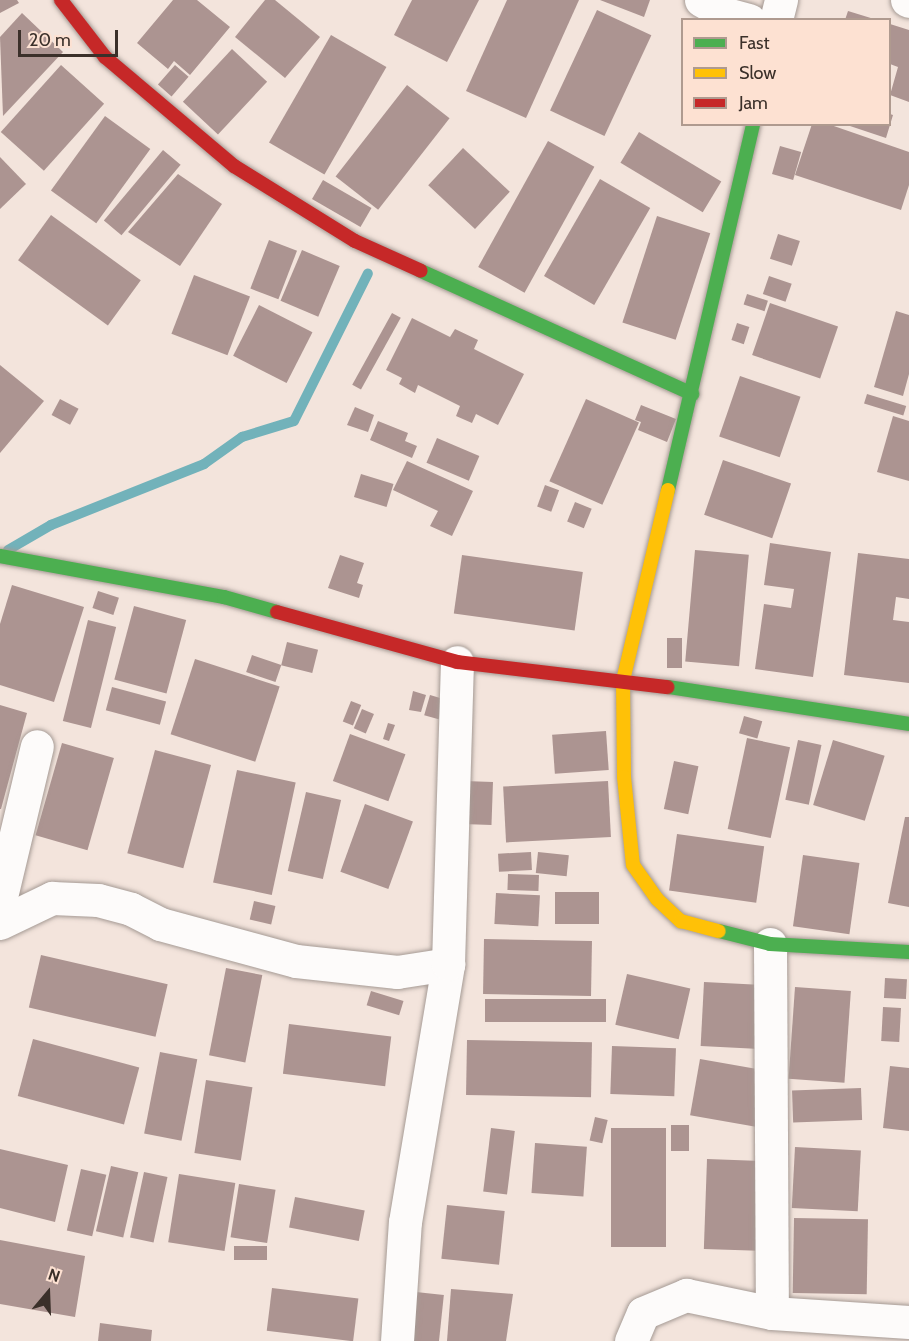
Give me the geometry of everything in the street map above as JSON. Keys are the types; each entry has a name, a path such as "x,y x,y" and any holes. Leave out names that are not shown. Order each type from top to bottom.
{"street":[{"path":"61,0 105,57 234,166 355,241 692,394"},
{"path":"701,0 726,14 741,18"},
{"path":"776,18 781,0"},
{"path":"753,126 692,394 622,680 624,777 633,865 657,899 681,921 770,944 909,952"},
{"path":"0,556 225,597 458,662 622,680 909,724"},
{"path":"398,1341 405,1222 448,964 458,662"},
{"path":"0,901 37,746"},
{"path":"0,923 52,898 98,900 160,924 296,961 397,972 448,964"},
{"path":"770,944 772,1313"},
{"path":"631,1341 644,1313 686,1295 772,1313 909,1322"}],"building":[{"path":"0,0 17,0 19,3 0,13"},
{"path":"173,0 197,0 230,27 190,75 174,61 168,69 137,43"},
{"path":"265,0 275,0 320,37 285,78 235,37"},
{"path":"412,0 479,0 447,62 394,35"},
{"path":"507,0 579,0 526,118 466,91"},
{"path":"600,0 650,0 644,17"},
{"path":"597,10 651,35 604,136 550,111"},
{"path":"848,11 871,18 846,18"},
{"path":"22,13 63,52 3,116 0,37"},
{"path":"891,24 909,30 909,102 891,95 898,67 891,64"},
{"path":"331,35 386,67 324,174 269,142"},
{"path":"232,49 267,82 218,134 183,102"},
{"path":"61,65 104,104 44,171 1,132"},
{"path":"175,65 189,77 172,96 158,85"},
{"path":"407,85 450,118 378,210 336,176"},
{"path":"105,116 150,149 96,223 51,190"},
{"path":"811,126 834,126 909,152 909,185 901,210 795,175"},
{"path":"850,126 890,126 886,138"},
{"path":"639,132 721,181 703,212 620,163"},
{"path":"548,141 594,167 525,293 478,267"},
{"path":"780,146 801,152 793,180 772,174"},
{"path":"463,148 510,192 475,229 428,185"},
{"path":"163,150 181,165 121,235 104,220"},
{"path":"0,157 26,184 0,209"},
{"path":"178,174 222,204 180,266 128,232"},
{"path":"600,179 650,208 594,305 544,276"},
{"path":"323,180 371,208 360,227 312,199"},
{"path":"51,215 141,280 108,326 18,260"},
{"path":"657,216 710,233 676,340 622,323"},
{"path":"778,234 800,241 792,266 770,259"},
{"path":"269,240 297,251 278,299 250,289"},
{"path":"302,250 340,266 318,317 281,301"},
{"path":"194,275 250,297 227,355 171,334"},
{"path":"769,276 792,284 786,302 763,294"},
{"path":"747,294 768,301 765,311 744,304"},
{"path":"770,303 838,326 820,378 752,355"},
{"path":"259,305 312,332 287,383 233,356"},
{"path":"896,311 909,315 909,374 903,396 874,387"},
{"path":"392,313 401,318 361,390 352,385"},
{"path":"412,318 450,337 455,329 478,340 474,349 524,374 498,425 476,414 472,423 456,416 460,406 418,385 415,393 399,384 402,378 386,370"},
{"path":"737,323 749,327 744,344 731,340"},
{"path":"0,365 44,401 0,453"},
{"path":"740,376 801,397 780,457 719,437"},
{"path":"867,394 906,406 903,416 864,404"},
{"path":"60,399 79,409 70,425 52,415"},
{"path":"586,399 639,423 602,505 549,481"},
{"path":"641,405 676,419 667,442 638,430 641,422 635,420"},
{"path":"355,407 374,415 368,432 347,425"},
{"path":"893,416 909,421 909,481 877,472"},
{"path":"378,421 408,433 405,441 417,446 412,458 370,440"},
{"path":"437,438 479,456 469,481 426,463"},
{"path":"723,460 791,483 772,538 704,515"},
{"path":"407,461 473,491 452,536 430,526 438,511 393,490"},
{"path":"361,474 394,484 386,507 354,497"},
{"path":"545,485 559,490 551,512 537,507"},
{"path":"575,502 592,509 584,528 567,521"},
{"path":"770,543 831,552 813,677 755,669 764,604 791,608 794,589 764,585"},
{"path":"695,550 749,555 739,666 685,662"},
{"path":"858,553 909,559 909,599 896,597 893,620 909,622 909,683 844,675"},
{"path":"340,555 364,563 357,583 363,585 359,598 328,588"},
{"path":"462,555 583,572 575,630 454,613"},
{"path":"12,585 84,607 54,702 0,685 0,624"},
{"path":"98,591 119,598 113,615 92,608"},
{"path":"134,606 186,620 166,693 114,679"},
{"path":"88,620 116,627 91,728 63,721"},
{"path":"667,638 682,638 682,668 667,668"},
{"path":"287,642 318,650 312,673 281,665"},
{"path":"252,655 281,665 275,682 246,672"},
{"path":"195,659 280,687 255,762 171,734"},
{"path":"112,687 166,701 160,725 106,710"},
{"path":"413,691 426,695 421,712 409,710"},
{"path":"430,695 444,699 439,719 424,715"},
{"path":"351,701 361,705 353,726 343,721"},
{"path":"0,705 27,713 1,809 0,809"},
{"path":"362,709 374,714 366,733 354,728"},
{"path":"744,716 762,721 757,739 739,733"},
{"path":"388,723 395,725 389,741 383,739"},
{"path":"606,731 609,770 555,774 552,735"},
{"path":"350,734 405,754 388,801 333,781"},
{"path":"747,738 790,747 771,838 728,829"},
{"path":"798,740 821,745 809,805 785,800"},
{"path":"833,740 885,756 865,821 813,805"},
{"path":"62,743 114,758 87,850 36,835"},
{"path":"155,750 211,765 183,868 127,853"},
{"path":"674,761 698,766 688,814 664,809"},
{"path":"237,770 296,782 272,895 213,882"},
{"path":"464,781 493,782 491,825 462,824"},
{"path":"608,781 611,837 506,842 503,786"},
{"path":"306,792 341,800 323,879 288,871"},
{"path":"365,804 413,821 388,889 340,872"},
{"path":"905,817 909,817 909,907 888,903"},
{"path":"677,834 764,846 756,903 669,890"},
{"path":"531,852 532,870 499,872 498,854"},
{"path":"538,852 569,855 567,876 536,873"},
{"path":"803,855 859,863 849,934 793,926"},
{"path":"508,874 539,875 538,891 507,890"},
{"path":"555,892 599,892 599,924 555,924"},
{"path":"496,893 540,895 538,926 494,924"},
{"path":"254,901 275,906 271,924 250,920"},
{"path":"484,939 592,941 591,996 483,994"},
{"path":"41,955 168,984 156,1037 29,1008"},
{"path":"226,968 262,975 245,1062 209,1055"},
{"path":"627,974 690,989 679,1039 615,1025"},
{"path":"885,978 907,979 906,999 884,998"},
{"path":"704,982 763,985 760,1049 701,1046"},
{"path":"795,987 851,991 844,1083 789,1079"},
{"path":"371,991 404,1001 399,1015 367,1005"},
{"path":"485,999 606,999 606,1022 485,1022"},
{"path":"883,1007 901,1008 899,1042 881,1041"},
{"path":"289,1024 391,1037 385,1086 283,1074"},
{"path":"33,1039 139,1067 124,1124 18,1096"},
{"path":"467,1040 592,1042 591,1097 466,1095"},
{"path":"612,1046 676,1048 674,1096 610,1094"},
{"path":"160,1052 197,1059 181,1141 144,1133"},
{"path":"700,1059 767,1071 757,1127 690,1115"},
{"path":"890,1066 909,1068 909,1131 883,1128"},
{"path":"206,1080 252,1087 241,1160 194,1153"},
{"path":"861,1088 862,1120 793,1122 792,1090"},
{"path":"595,1117 608,1120 602,1143 590,1140"},
{"path":"671,1125 689,1125 689,1151 671,1151"},
{"path":"491,1128 515,1131 507,1194 483,1192"},
{"path":"611,1128 666,1128 666,1247 611,1247"},
{"path":"535,1143 587,1147 583,1197 532,1193"},
{"path":"795,1147 861,1150 858,1211 792,1208"},
{"path":"0,1149 68,1165 55,1222 0,1208"},
{"path":"707,1159 761,1161 758,1251 704,1249"},
{"path":"111,1166 138,1172 123,1238 96,1231"},
{"path":"81,1169 106,1175 92,1236 67,1230"},
{"path":"144,1172 167,1177 154,1243 130,1238"},
{"path":"179,1174 235,1183 225,1251 168,1242"},
{"path":"239,1184 276,1190 267,1243 231,1237"},
{"path":"295,1197 365,1211 359,1241 289,1227"},
{"path":"447,1205 505,1211 499,1265 441,1259"},
{"path":"794,1218 868,1219 867,1294 793,1293"},
{"path":"0,1240 85,1256 75,1317 0,1304"},
{"path":"234,1246 267,1246 267,1260 234,1260"},
{"path":"272,1288 358,1299 353,1341 267,1331"},
{"path":"451,1289 513,1294 506,1341 447,1341"},
{"path":"416,1292 444,1295 439,1341 411,1341"},
{"path":"100,1323 152,1330 151,1341 98,1341"}],"waterway":[{"path":"8,550 51,525 204,464 242,437 294,421 368,273"}],"traffic: fast":[{"path":"668,490 753,126"},
{"path":"421,271 692,394"},
{"path":"0,556 224,597 277,612"},
{"path":"668,687 909,724"},
{"path":"719,931 770,944 909,952"}],"traffic: slow":[{"path":"668,490 623,680 624,777 633,865 657,899 681,921 719,931"}],"traffic: jam":[{"path":"61,0 105,57 234,166 355,241 421,271"},
{"path":"277,612 457,662 668,687"}]}
